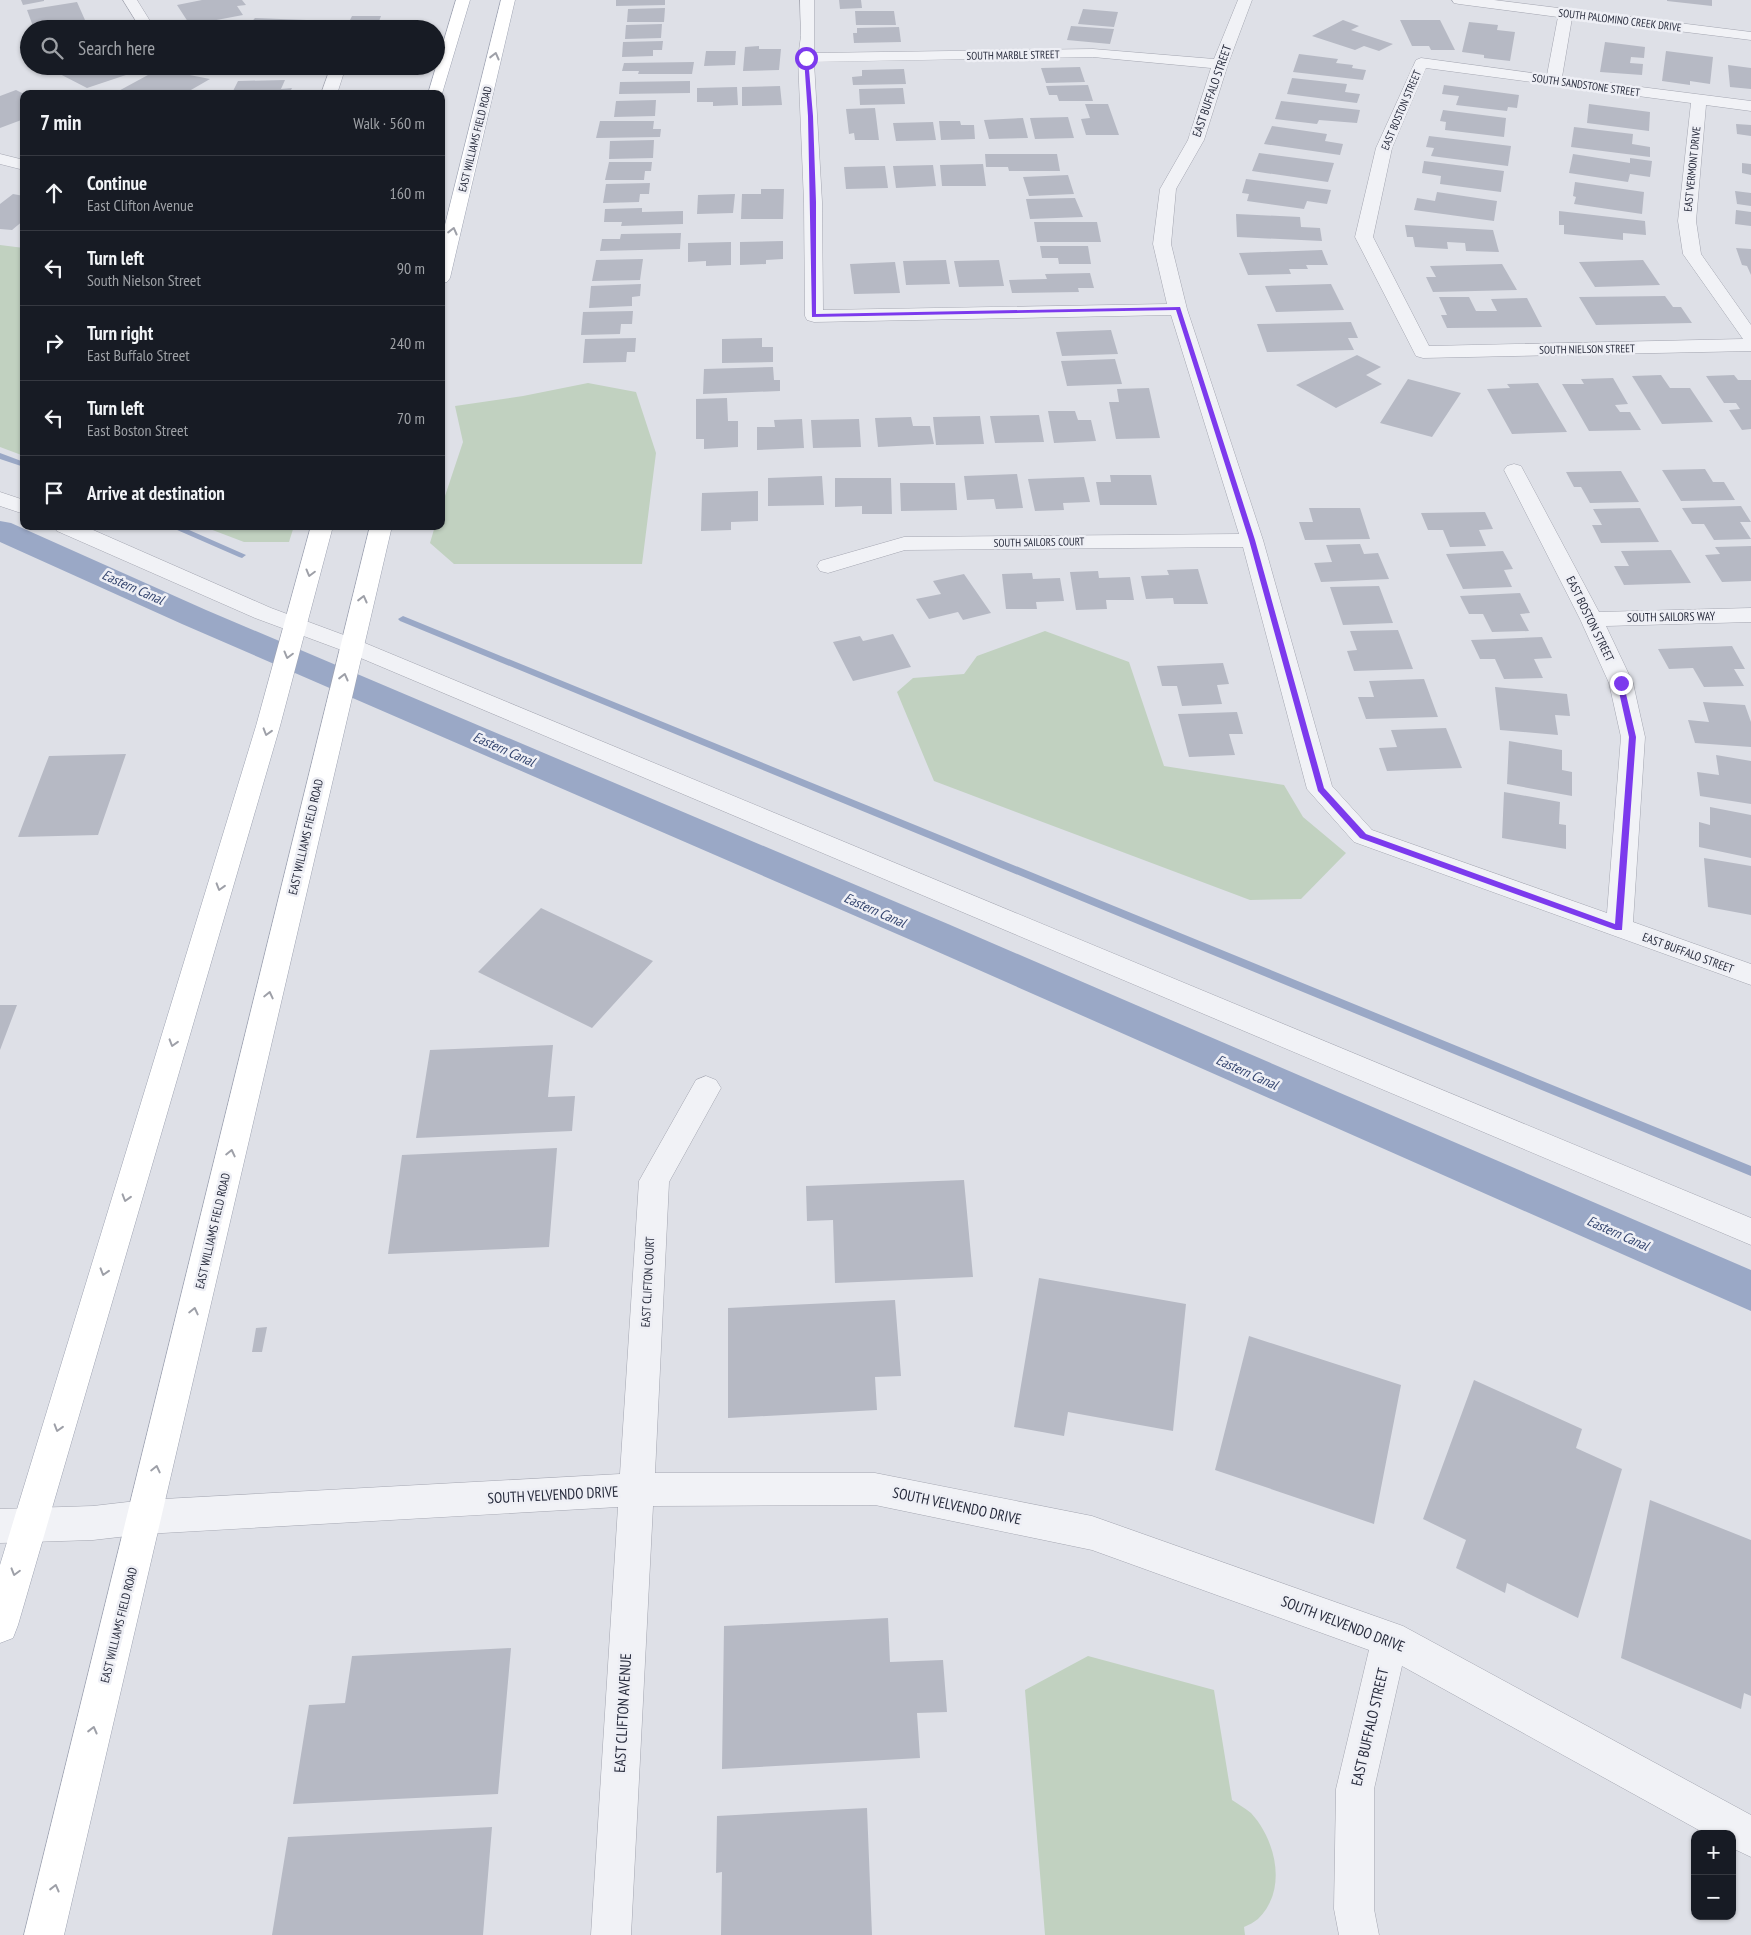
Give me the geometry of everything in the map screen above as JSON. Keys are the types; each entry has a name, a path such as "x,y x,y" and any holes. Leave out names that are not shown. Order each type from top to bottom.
{"main road":[{"path":"445,63 463,0"},
{"name":"EAST WILLIAMS FIELD ROAD","path":"445,261 508,0"},
{"path":"437,90 441,75"},
{"path":"0,1625 14,1526 280,685 321,530"},
{"name":"EAST WILLIAMS FIELD ROAD","path":"44,1935 380,530"}],"street":[{"path":"130,0 142,20"},
{"path":"807,0 806,58 813,202 814,316 1178,309"},
{"name":"EAST BUFFALO STREET","path":"1245,0 1220,64 1196,140 1168,189 1162,244 1178,309 1252,540 1320,789 1363,836 1751,976"},
{"name":"SOUTH PALOMINO CREEK DRIVE","path":"1458,0 1751,36"},
{"path":"1554,81 1566,13"},
{"name":"SOUTH MARBLE STREET","path":"806,58 1093,53 1220,64"},
{"name":"SOUTH SANDSTONE STREET","path":"1421,63 1751,106"},
{"name":"EAST BOSTON STREET","path":"1421,63 1384,148 1364,236 1423,352"},
{"path":"330,90 336,75"},
{"name":"EAST VERMONT DRIVE","path":"1699,100 1686,221 1692,254 1751,338"},
{"path":"0,159 20,164"},
{"name":"SOUTH NIELSON STREET","path":"1423,352 1751,345"},
{"name":"EAST BOSTON STREET","path":"1514,470 1591,618 1621,683 1633,737 1619,928"},
{"path":"0,498 20,506"},
{"path":"74,530 296,626 352,646 1751,1232"},
{"name":"SOUTH SAILORS COURT","path":"828,566 904,544 1252,540"},
{"name":"SOUTH SAILORS WAY","path":"1591,618 1751,615"},
{"name":"EAST CLIFTON COURT","path":"636,1490 654,1181 706,1088"},
{"name":"SOUTH VELVENDO DRIVE","path":"14,1526 93,1523 145,1517 636,1490 875,1489 1092,1533 1390,1639 1751,1837"},
{"name":"EAST CLIFTON AVENUE","path":"610,1935 636,1490"},
{"name":"EAST BUFFALO STREET","path":"1359,1935 1354,1909 1355,1788 1390,1639"}],"green space":[{"path":"0,245 20,248 20,454 0,447"},
{"path":"588,383 636,392 656,453 642,564 454,564 430,543 434,530 445,530 445,496 463,442 455,406 523,396"},
{"path":"212,530 293,530 289,542 244,542"},
{"path":"1045,631 1129,662 1164,766 1284,785 1303,817 1346,853 1301,899 1250,900 934,781 897,692 913,678 964,674 977,656"},
{"path":"1088,1656 1214,1690 1232,1800 1251,1813 1260,1824 1267,1837 1275,1865 1276,1880 1273,1894 1267,1907 1258,1919 1244,1927 1245,1935 1045,1935 1025,1690"}],"building":[{"path":"21,0 44,0 44,1 23,5"},
{"path":"202,0 242,0 246,5 237,6 243,15 216,20 187,20 177,5"},
{"path":"616,0 665,0 665,5 616,6"},
{"path":"839,0 861,0 862,8 840,9"},
{"path":"1712,0 1712,6 1667,1"},
{"path":"77,2 85,20 31,20 27,10"},
{"path":"665,8 664,22 627,22 628,9"},
{"path":"1083,9 1118,12 1114,27 1078,24"},
{"path":"855,11 894,11 896,25 856,25"},
{"path":"352,16 381,16 379,20 350,20"},
{"path":"255,18 306,20 253,20"},
{"path":"1343,20 1359,26 1351,30 1393,44 1379,51 1364,46 1355,50 1312,36"},
{"path":"1400,20 1440,20 1455,50 1431,50 1429,46 1412,46"},
{"path":"1469,22 1498,25 1497,30 1515,32 1510,61 1484,58 1484,55 1462,52"},
{"path":"662,24 661,38 625,39 626,25"},
{"path":"1071,26 1114,29 1110,44 1067,40"},
{"path":"899,27 901,42 854,43 853,33 857,33 857,28"},
{"path":"663,41 662,50 653,50 653,56 622,57 623,42"},
{"path":"1605,42 1645,47 1644,58 1631,57 1630,63 1643,64 1642,75 1600,72"},
{"path":"759,46 759,49 781,49 779,70 743,71 745,47"},
{"path":"706,51 736,51 735,65 704,66"},
{"path":"1666,51 1713,57 1710,84 1690,81 1690,85 1662,81"},
{"path":"1299,54 1338,59 1336,63 1353,65 1352,68 1366,70 1363,80 1293,72"},
{"path":"694,62 692,74 638,74 639,71 622,71 624,63"},
{"path":"1728,65 1751,68 1751,89 1730,87"},
{"path":"1080,67 1085,82 1046,83 1041,68"},
{"path":"904,69 906,84 853,85 852,77 862,76 862,70"},
{"path":"62,75 126,75 87,88"},
{"path":"148,75 190,75 210,79 191,90 120,90"},
{"path":"1292,78 1347,84 1345,92 1360,94 1357,103 1287,94"},
{"path":"285,80 281,89 292,88 291,90 234,90 238,81"},
{"path":"690,81 690,93 619,94 620,82"},
{"path":"1088,85 1093,101 1059,101 1057,95 1049,95 1046,86"},
{"path":"1444,85 1519,95 1517,108 1508,107 1507,111 1456,105 1459,96 1442,94"},
{"path":"780,86 782,105 742,106 742,87"},
{"path":"737,87 738,105 713,106 713,102 697,102 697,88"},
{"path":"903,88 905,104 860,105 859,89"},
{"path":"16,90 20,92 20,120 0,128 0,96"},
{"path":"656,100 655,116 614,117 616,101"},
{"path":"1281,101 1360,110 1357,123 1319,120 1317,124 1275,119"},
{"path":"1085,104 1108,104 1119,135 1086,135 1081,119 1090,118"},
{"path":"1589,104 1650,112 1649,131 1587,123"},
{"path":"875,108 879,140 855,140 854,133 849,134 846,109"},
{"path":"1443,110 1506,118 1504,137 1445,130 1446,122 1440,121"},
{"path":"1068,117 1074,138 1035,139 1030,118"},
{"path":"1023,118 1028,138 989,139 984,120"},
{"path":"600,121 654,121 653,129 661,129 660,137 596,138"},
{"path":"939,121 960,121 961,125 974,125 975,139 941,140"},
{"path":"933,122 936,140 896,141 893,123"},
{"path":"1736,124 1751,125 1751,136 1737,134"},
{"path":"1272,126 1327,134 1325,141 1343,144 1340,155 1264,144"},
{"path":"1574,127 1633,134 1632,144 1650,147 1650,157 1571,147"},
{"path":"1429,136 1511,146 1508,166 1431,156 1434,148 1426,147"},
{"path":"654,140 653,158 609,159 610,141"},
{"path":"1259,153 1334,163 1328,182 1252,171"},
{"path":"985,154 1057,154 1060,171 1009,171 1008,167 986,167"},
{"path":"1573,154 1630,163 1630,158 1652,161 1650,177 1630,174 1628,182 1569,173"},
{"path":"1424,161 1504,171 1501,192 1440,184 1441,176 1422,173"},
{"path":"609,162 652,162 651,171 645,171 644,180 605,180"},
{"path":"1742,163 1751,164 1751,175 1742,173"},
{"path":"983,164 986,186 942,186 940,165"},
{"path":"933,165 936,186 896,188 893,166"},
{"path":"885,166 888,188 846,189 844,167"},
{"path":"1068,175 1074,194 1029,196 1023,177"},
{"path":"1246,179 1331,190 1327,204 1307,201 1304,209 1247,201 1249,194 1242,193"},
{"path":"1575,182 1644,192 1642,214 1574,204 1576,197 1573,196"},
{"path":"650,183 649,194 640,194 639,202 603,203 606,184"},
{"path":"761,189 784,189 783,219 741,219 742,194 761,194"},
{"path":"1735,191 1751,193 1751,206 1737,204"},
{"path":"1437,192 1497,201 1494,221 1414,210 1417,198 1435,201"},
{"path":"13,194 20,195 20,223 12,230 0,229 0,204"},
{"path":"735,194 733,213 697,214 698,195"},
{"path":"1075,198 1083,217 1030,219 1026,199"},
{"path":"642,208 642,212 683,211 683,224 621,226 622,222 604,222 605,209"},
{"path":"1736,210 1751,212 1751,226 1735,224"},
{"path":"1559,211 1645,221 1646,235 1623,233 1623,240 1564,234 1564,225 1559,225"},
{"path":"1236,214 1300,217 1301,227 1320,228 1322,241 1237,237"},
{"path":"1034,222 1097,222 1101,242 1037,242"},
{"path":"1405,225 1493,230 1499,252 1466,251 1465,243 1447,242 1448,249 1415,247 1413,237 1407,237"},
{"path":"681,233 680,249 600,251 602,239 620,239 621,234"},
{"path":"783,241 783,259 766,260 766,264 740,265 740,242"},
{"path":"731,242 731,265 706,266 706,261 688,262 688,243"},
{"path":"1040,246 1088,246 1091,264 1059,264 1058,258 1042,258"},
{"path":"1736,248 1751,249 1751,275 1747,266 1742,265"},
{"path":"1322,250 1328,265 1306,265 1308,269 1289,269 1291,274 1248,275 1239,253"},
{"path":"643,259 640,280 592,281 596,260"},
{"path":"946,260 950,284 906,285 903,261"},
{"path":"999,260 1004,286 959,287 954,261"},
{"path":"1643,260 1660,285 1595,287 1579,262"},
{"path":"895,262 900,293 854,294 850,264"},
{"path":"1502,264 1517,290 1433,292 1426,277 1436,277 1430,266"},
{"path":"1090,273 1094,288 1078,288 1079,292 1012,293 1009,280 1047,279 1045,274"},
{"path":"641,284 640,296 632,297 632,306 589,308 591,286"},
{"path":"1331,284 1344,310 1276,312 1265,286"},
{"path":"1665,296 1673,307 1681,307 1692,323 1596,325 1579,297"},
{"path":"1439,297 1469,297 1476,311 1497,311 1491,299 1527,298 1542,327 1447,328 1441,315 1447,315"},
{"path":"633,311 632,324 621,324 620,334 581,335 583,312"},
{"path":"1351,322 1358,338 1348,338 1354,350 1267,352 1257,324"},
{"path":"1111,330 1118,354 1062,356 1056,332"},
{"path":"636,338 635,352 627,352 626,362 583,363 585,339"},
{"path":"762,338 762,347 773,347 773,362 722,363 722,339"},
{"path":"1357,355 1381,367 1366,375 1382,384 1336,408 1296,385"},
{"path":"1115,359 1122,384 1067,386 1061,361"},
{"path":"773,367 774,380 780,380 780,391 703,394 704,369"},
{"path":"1661,375 1670,388 1690,388 1713,422 1662,424 1632,376"},
{"path":"1734,375 1738,380 1751,380 1751,429 1742,430 1729,410 1740,409 1736,403 1724,403 1706,376"},
{"path":"1613,378 1628,404 1615,405 1620,412 1630,412 1641,430 1589,431 1562,384 1584,384 1581,379"},
{"path":"1408,379 1461,393 1432,437 1380,423"},
{"path":"1538,383 1567,432 1512,434 1487,389 1510,388 1507,384"},
{"path":"1149,388 1160,438 1116,439 1109,402 1119,402 1117,389"},
{"path":"727,398 728,421 738,421 738,447 704,449 704,439 696,439 696,399"},
{"path":"1048,411 1075,411 1078,420 1091,420 1096,441 1054,443"},
{"path":"1039,415 1044,442 995,443 990,416"},
{"path":"980,416 984,444 936,445 933,417"},
{"path":"911,417 913,426 930,426 934,444 878,447 875,418"},
{"path":"802,419 804,448 757,450 757,427 775,427 774,420"},
{"path":"859,419 861,447 813,448 811,420"},
{"path":"1705,469 1713,482 1724,482 1735,500 1681,501 1662,470"},
{"path":"1621,471 1639,502 1590,503 1581,487 1574,487 1566,472"},
{"path":"1017,474 1023,508 996,509 994,499 967,500 964,476"},
{"path":"1110,475 1151,475 1157,505 1100,505 1096,482 1111,482"},
{"path":"822,476 824,505 768,506 768,478"},
{"path":"1084,477 1090,502 1063,503 1064,510 1035,511 1028,479"},
{"path":"835,478 891,478 892,514 862,514 862,506 835,507"},
{"path":"900,483 955,483 957,510 901,511"},
{"path":"758,491 758,521 731,522 731,530 701,531 702,493"},
{"path":"1741,506 1751,522 1740,522 1751,539 1714,540 1704,524 1692,524 1682,508"},
{"path":"1309,508 1360,508 1370,539 1305,540 1299,522 1313,522"},
{"path":"1640,508 1659,542 1601,543 1592,525 1602,525 1593,509"},
{"path":"1485,512 1493,529 1479,530 1486,546 1450,547 1443,530 1428,530 1421,513"},
{"path":"1360,544 1364,554 1378,553 1389,579 1321,582 1314,563 1332,562 1326,545"},
{"path":"1751,546 1751,581 1722,582 1705,555 1720,554 1715,547"},
{"path":"1671,550 1691,583 1624,585 1614,566 1629,566 1621,551"},
{"path":"1503,551 1513,569 1504,570 1512,587 1463,589 1446,554"},
{"path":"1198,569 1208,604 1174,604 1173,598 1146,599 1141,576 1169,575 1167,570"},
{"path":"1098,571 1099,578 1130,577 1134,600 1106,600 1107,609 1076,610 1070,572"},
{"path":"1032,573 1033,579 1060,578 1064,601 1036,602 1037,609 1006,609 1002,574"},
{"path":"964,574 991,613 963,620 958,612 929,619 916,599 941,594 933,581"},
{"path":"1379,586 1393,623 1343,625 1330,587"},
{"path":"1520,593 1530,613 1520,614 1529,631 1492,632 1483,614 1469,614 1460,596"},
{"path":"1398,630 1413,669 1354,671 1347,651 1357,650 1350,631"},
{"path":"893,634 911,667 853,681 833,642 860,636 863,641"},
{"path":"1542,637 1552,658 1534,659 1543,678 1504,679 1495,659 1480,659 1471,640"},
{"path":"1732,646 1745,669 1734,669 1744,686 1704,687 1693,668 1669,669 1658,649"},
{"path":"1223,663 1229,684 1217,685 1222,704 1182,706 1177,686 1162,686 1157,666"},
{"path":"1424,679 1438,717 1366,719 1358,697 1374,697 1369,681"},
{"path":"1495,687 1567,694 1570,716 1555,715 1558,735 1500,730"},
{"path":"1703,702 1745,705 1751,722 1751,747 1695,743 1688,720 1709,722"},
{"path":"1237,712 1243,734 1229,734 1235,755 1189,757 1178,714"},
{"path":"1446,728 1462,768 1387,771 1379,748 1397,747 1391,730"},
{"path":"1509,741 1562,750 1562,770 1572,772 1572,796 1507,784"},
{"path":"126,754 98,835 18,837 49,756"},
{"path":"1716,755 1751,761 1751,804 1700,796 1697,772 1719,775"},
{"path":"1504,792 1560,802 1559,824 1566,825 1566,849 1502,838"},
{"path":"1710,807 1751,815 1751,858 1699,847 1699,822 1710,825"},
{"path":"1704,858 1751,866 1751,915 1708,907"},
{"path":"541,908 653,961 592,1028 478,972"},
{"path":"0,1005 17,1005 0,1050"},
{"path":"553,1045 548,1097 575,1096 572,1131 416,1138 430,1050"},
{"path":"557,1148 549,1247 388,1254 402,1155"},
{"path":"964,1180 973,1277 835,1283 833,1220 807,1221 806,1186"},
{"path":"1039,1278 1186,1304 1173,1431 1068,1412 1064,1436 1014,1427"},
{"path":"895,1300 901,1376 875,1377 877,1410 728,1418 728,1308"},
{"path":"267,1327 262,1352 252,1352 256,1328"},
{"path":"1249,1336 1401,1385 1374,1524 1215,1470"},
{"path":"1474,1380 1582,1429 1576,1448 1622,1469 1578,1618 1507,1583 1505,1593 1456,1568 1466,1540 1423,1519"},
{"path":"1650,1500 1751,1540 1751,1696 1744,1693 1741,1709 1621,1658"},
{"path":"888,1618 890,1662 943,1660 947,1712 917,1713 920,1758 722,1769 724,1626"},
{"path":"511,1648 498,1794 293,1804 309,1705 345,1703 352,1656"},
{"path":"867,1808 872,1935 721,1935 722,1872 716,1873 717,1816"},
{"path":"492,1827 483,1935 272,1935 288,1837"}],"waterway":[{"path":"0,456 20,464"},
{"name":"Eastern Canal","path":"0,530 194,617 934,934 1751,1291"},
{"path":"182,530 242,555"},
{"path":"403,619 1751,1171"}],"route":[{"path":"806,58 813,202 814,316 1178,309 1252,540 1320,789 1363,836 1619,928 1633,737 1621,683"}]}
